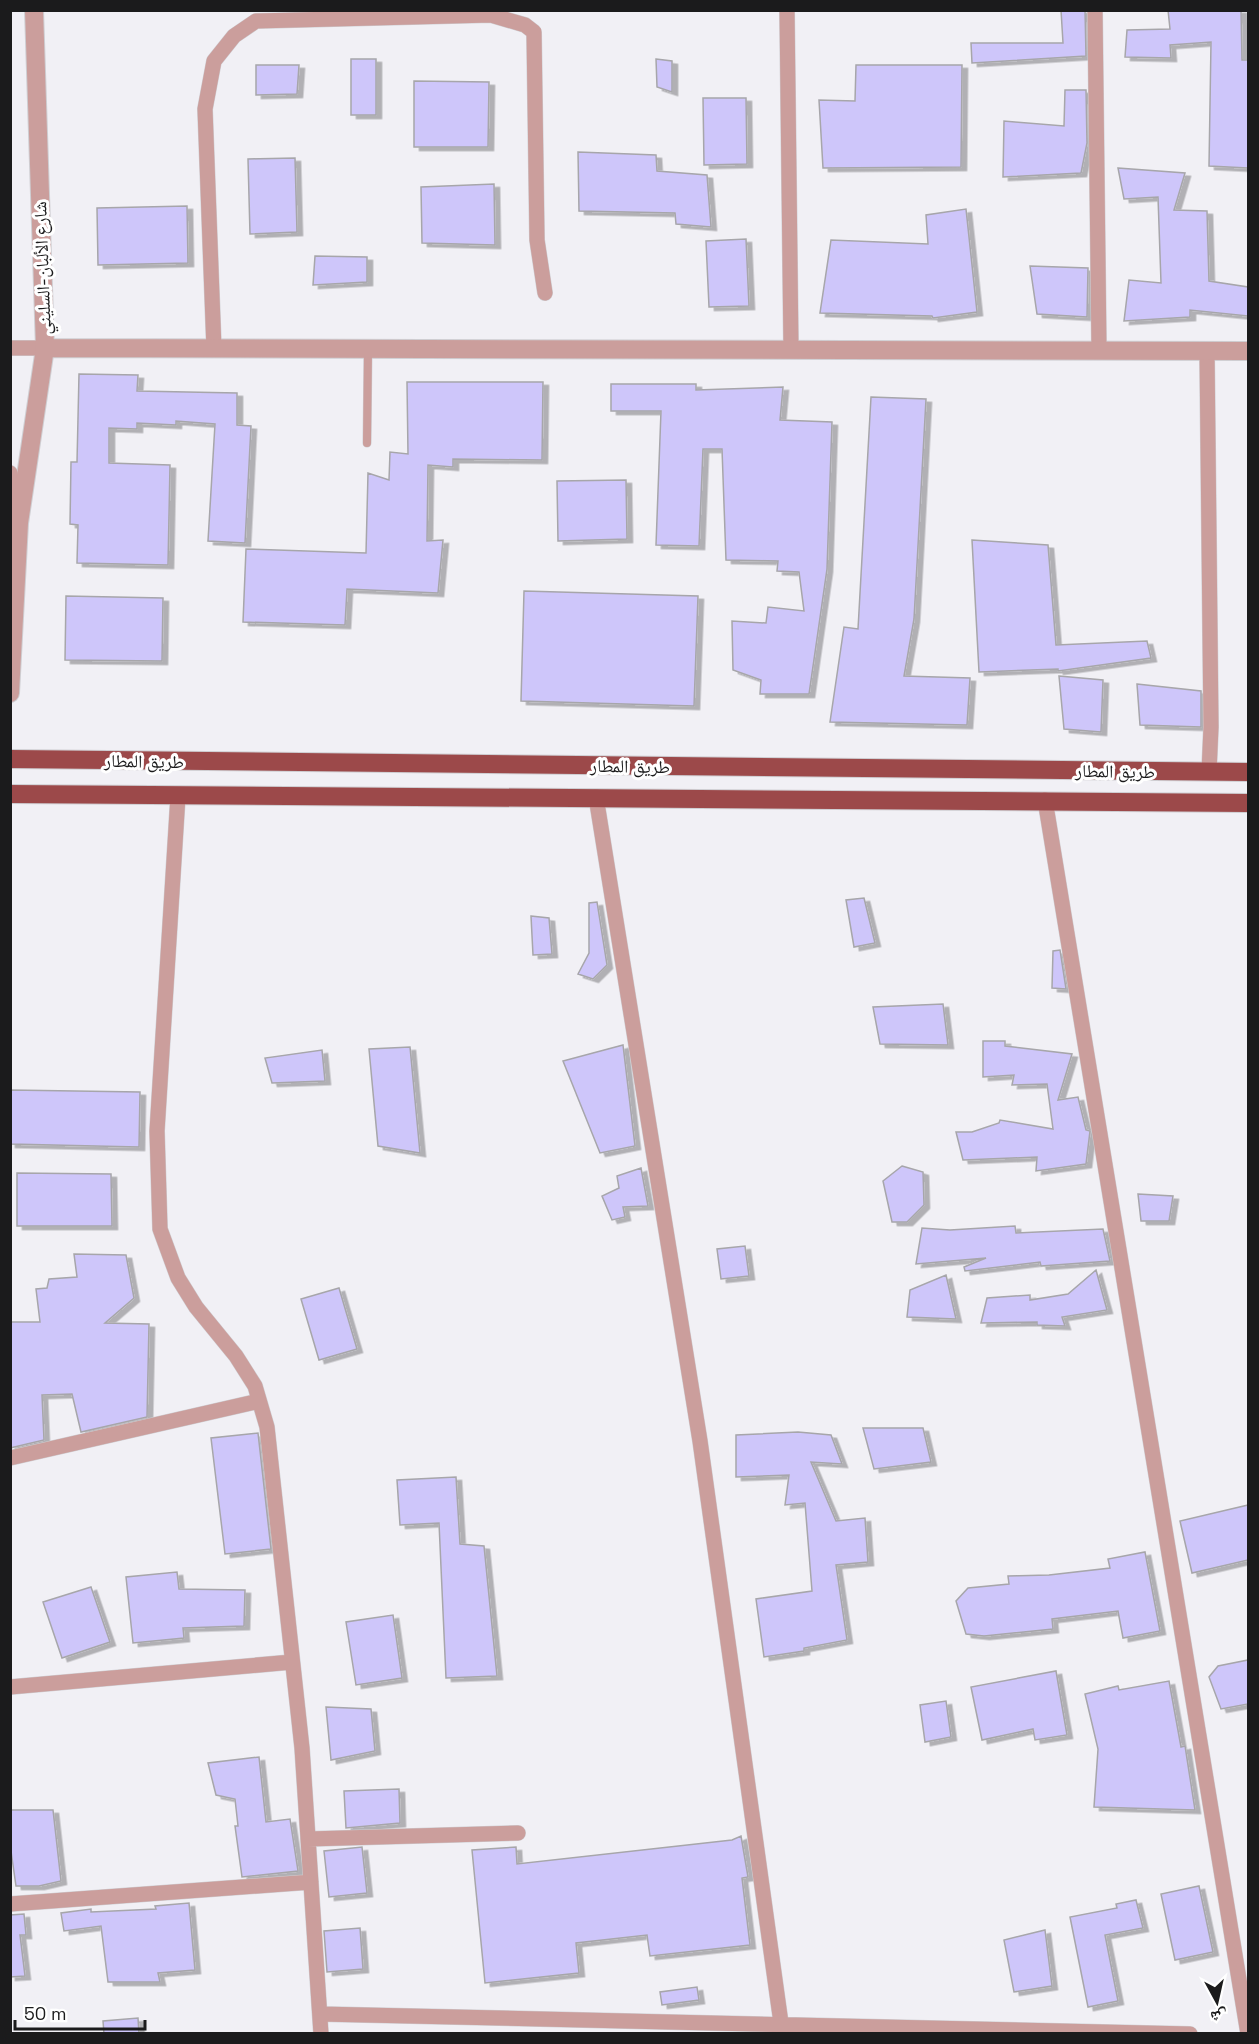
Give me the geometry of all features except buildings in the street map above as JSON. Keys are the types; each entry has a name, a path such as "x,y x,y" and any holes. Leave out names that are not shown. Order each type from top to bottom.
{"highway":[{"name":"طريق المطار","path":"10,759 1248,772"},
{"name":"طريق المطار","path":"10,794 1248,803"}],"street":[{"name":"شارع الألبان-السليني","path":"10,693 19,523 45,348 34,10"},
{"path":"786,10 791,350"},
{"path":"1095,10 1099,350"},
{"path":"214,348 205,109 214,61 234,36 256,21 492,15 525,25 534,32 537,240 545,293"},
{"path":"10,348 1248,351"},
{"path":"1207,351 1211,728 1209,772"},
{"name":"شارع الألبان-السليني","path":"10,473 19,523"},
{"path":"178,796 157,1131 160,1229 178,1278 196,1307 236,1356 255,1386 267,1427 308,1839 321,2034"},
{"path":"596,797 700,1440 782,2023"},
{"path":"1046,800 1248,2034"},
{"path":"10,1458 259,1401"},
{"path":"10,1687 292,1662"},
{"path":"308,1839 518,1833"},
{"path":"10,1905 311,1882"},
{"path":"320,2014 782,2023 877,2030 1190,2034"}],"lane":[{"path":"367,443 368,349"}]}
